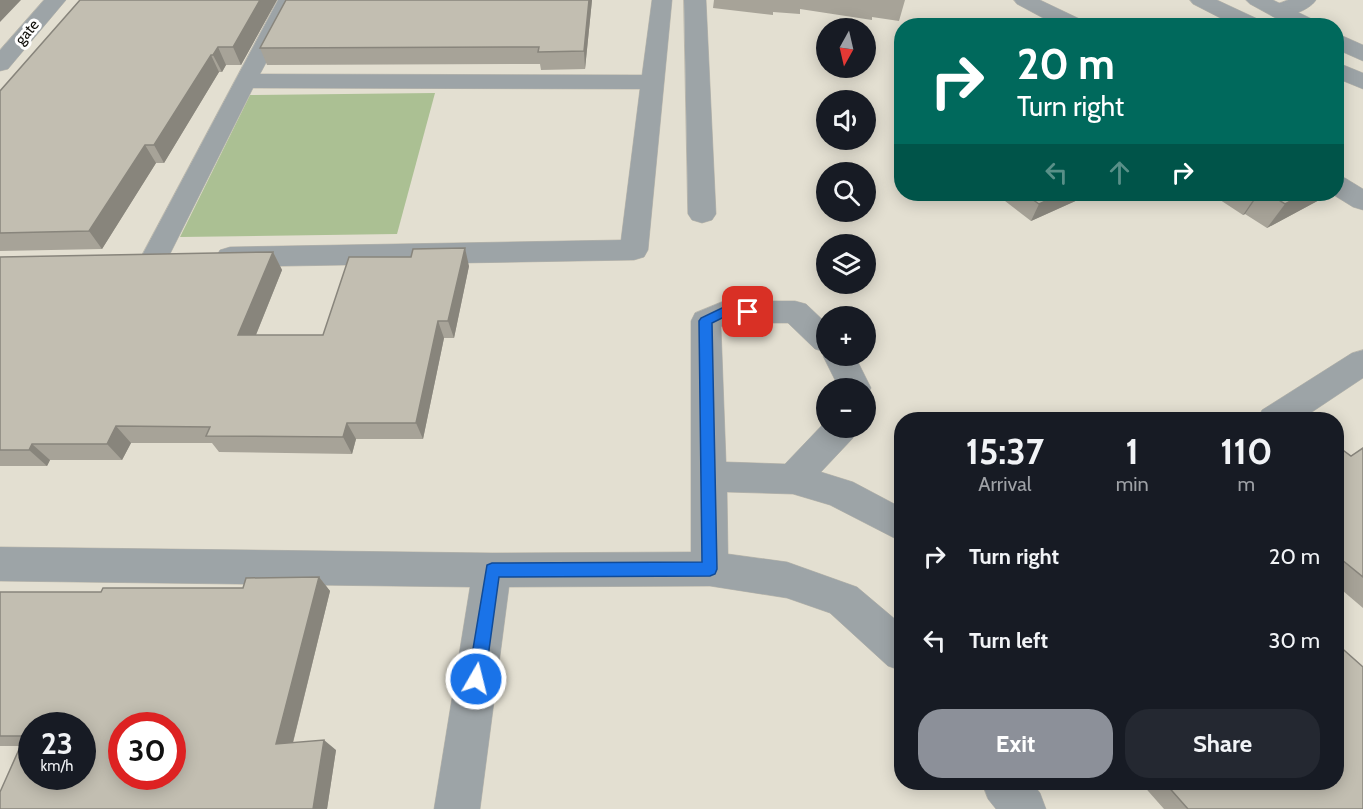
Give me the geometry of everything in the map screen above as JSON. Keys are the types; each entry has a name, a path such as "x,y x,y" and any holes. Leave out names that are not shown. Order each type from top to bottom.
{"street":[{"name":"gate","path":"0,64 54,0"},
{"path":"289,0 244,81 166,259 634,250 662,0"},
{"path":"695,0 702,214"},
{"path":"1024,0 1060,18"},
{"path":"1200,0 1237,18"},
{"path":"1257,0 1294,18"},
{"path":"1280,10 1306,0"},
{"path":"1344,44 1363,54"},
{"path":"1344,73 1363,82"},
{"path":"244,81 653,82"},
{"path":"1344,189 1363,201"},
{"path":"710,569 706,321 724,312 795,312 816,332"},
{"path":"1288,412 1359,371"},
{"path":"793,478 831,438"},
{"path":"708,476 793,478 840,493 894,522"},
{"path":"0,564 492,570 710,569 787,580 843,600 894,645"},
{"path":"457,809 492,570"},
{"path":"1009,790 1024,809"}],"green space":[{"path":"435,93 397,234 180,237 250,95"}],"building":[{"path":"80,0 260,0 233,47 218,47 211,55 154,145 145,145 89,231 0,233 0,91"},
{"path":"286,0 589,0 584,51 538,52 539,47 260,48"},
{"path":"465,248 448,321 438,321 416,423 347,423 343,437 206,436 210,427 116,426 107,444 32,444 29,450 0,450 0,257 273,252 238,335 323,335 349,257 411,257 413,249"},
{"path":"1363,448 1363,577 1344,562 1344,451 1351,456"},
{"path":"319,577 276,744 324,740 313,809 0,809 0,792 18,752 18,790 96,790 96,712 18,712 18,736 0,736 0,592 101,592 103,588 243,588 246,578"},
{"path":"1344,650 1363,667 1363,809 1188,809 1171,790 1344,790"}],"route":[{"path":"476,679 492,570 710,569 706,321 724,312 748,312"}]}
